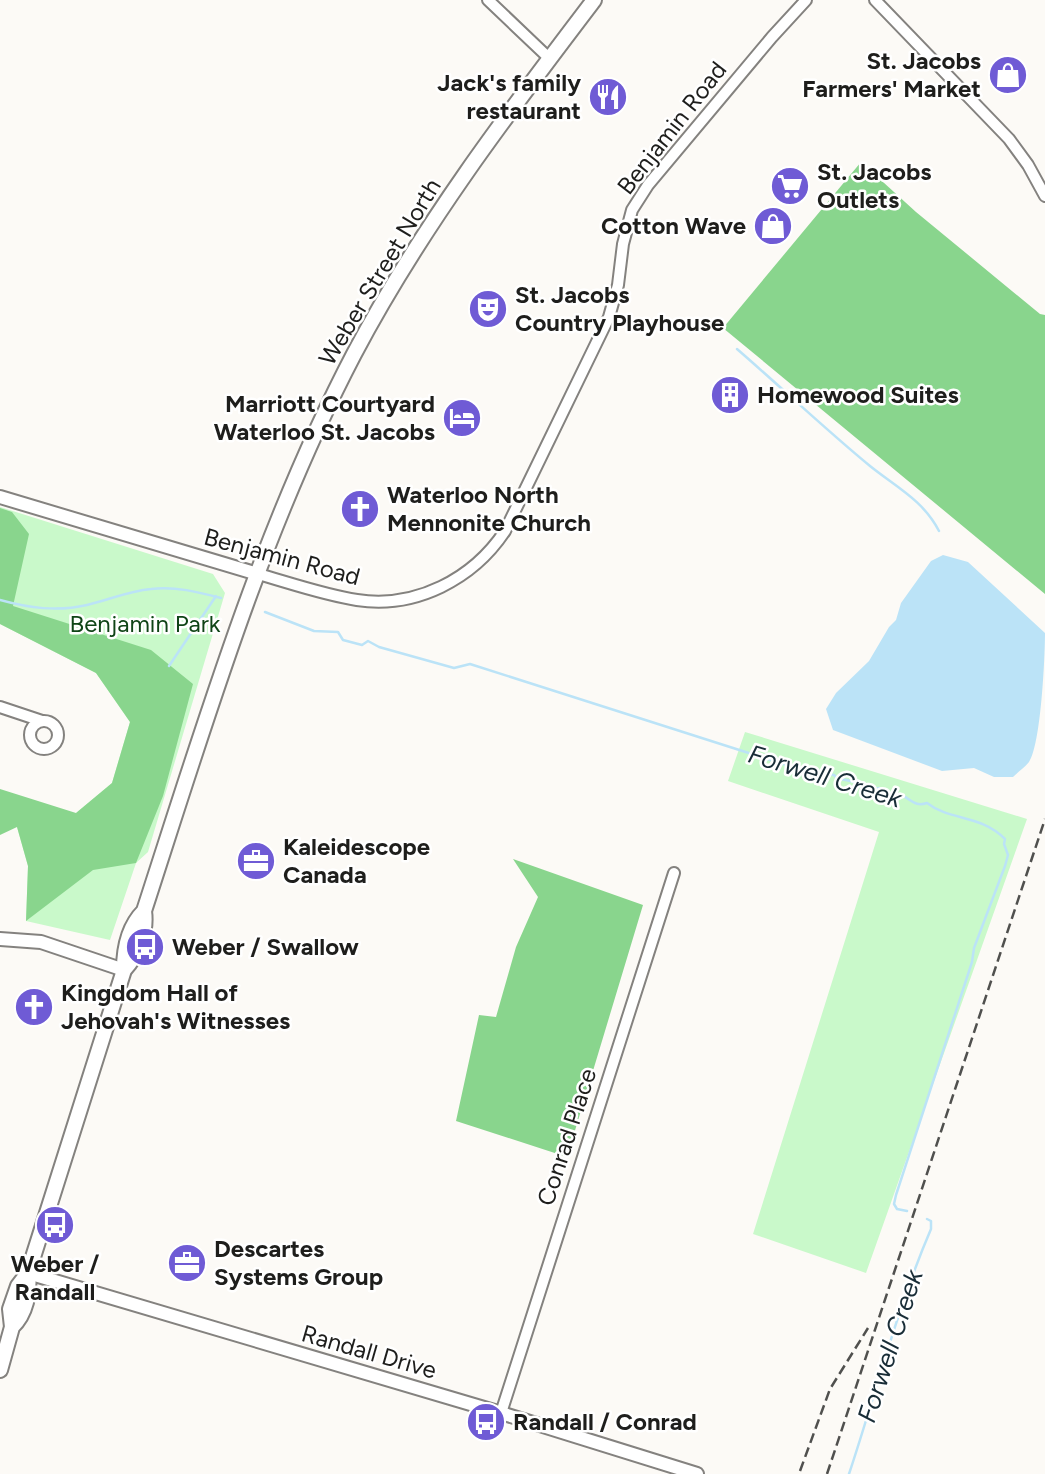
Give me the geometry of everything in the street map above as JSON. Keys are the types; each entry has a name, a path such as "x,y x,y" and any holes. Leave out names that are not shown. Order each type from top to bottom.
{"main road":[{"name":"Weber Street North","path":"0,1370 12,1327 10,1309 15,1292 28,1273 124,970 132,962 138,947 145,926 144,911 211,708 258,574 314,438 355,353 407,264 485,143 594,0"}],"street":[{"path":"488,0 550,59"},
{"name":"Benjamin Road","path":"0,497 354,600 400,600 451,583 488,554 505,531 609,317 632,210 648,185 806,0"},
{"path":"875,0 1009,139 1028,165 1045,196"},
{"path":"0,707 42,721"},
{"name":"Conrad Place","path":"501,1413 674,873"},
{"path":"0,939 41,942 124,970"},
{"name":"Randall Drive","path":"28,1273 697,1474"}],"green space":[{"path":"861,162 916,212 1040,314 1045,315 1045,594 723,328"},
{"name":"Benjamin Park","path":"0,507 213,574 225,593 148,852 136,863 110,940 26,921 28,866 17,827 76,813 112,783 130,722 96,673 0,624"},
{"path":"0,508 12,512 29,534 13,606 151,650 193,684 163,796 136,863 93,870 26,921 28,866 17,827 0,835 0,789 76,813 112,783 130,722 96,673 0,624"},
{"path":"745,732 1027,819 866,1273 753,1234 879,832 728,781"},
{"path":"513,859 643,905 567,1157 456,1121 479,1015 496,1017 516,947 538,897"}],"water":[{"path":"943,555 968,562 1045,633 1037,738 1029,762 1013,777 994,777 974,768 942,771 833,730 826,709 836,693 869,661 896,620 901,603 931,561"}],"waterway":[{"path":"737,349 853,452 917,502 939,531"},
{"name":"Forwell Creek","path":"0,600 54,609 87,605 160,588 186,590 221,598"},
{"name":"Forwell Creek","path":"169,666 216,596"},
{"name":"Forwell Creek","path":"265,612 314,631 338,632 343,640 362,645 368,641 379,647 454,668 470,664 802,770 834,775 838,779 859,783 869,790 879,788 917,804 927,803 945,813 986,825 1005,839 1008,855 1005,866 974,948 972,962 896,1195 894,1204 897,1209 907,1211"},
{"name":"Forwell Creek","path":"849,1474 897,1320 931,1229 931,1221 927,1219"}],"railway":[{"path":"827,1474 1045,819"},
{"path":"800,1471 830,1389 868,1328"}],"place":[{"name":"St. Jacobs Farmers' Market","path":"1008,75"},
{"name":"Jack's family restaurant","path":"608,97"},
{"name":"St. Jacobs Outlets","path":"790,186"},
{"name":"Cotton Wave","path":"773,226"},
{"name":"St. Jacobs Country Playhouse","path":"488,309"},
{"name":"Homewood Suites","path":"730,395"},
{"name":"Marriott Courtyard Waterloo St. Jacobs","path":"462,418"},
{"name":"Waterloo North Mennonite Church","path":"360,509"},
{"name":"Kaleidescope Canada","path":"256,861"},
{"name":"Weber / Swallow","path":"145,947"},
{"name":"Kingdom Hall of Jehovah's Witnesses","path":"34,1007"},
{"name":"Weber / Randall","path":"55,1225"},
{"name":"Descartes Systems Group","path":"187,1263"},
{"name":"Randall / Conrad","path":"486,1422"}]}
